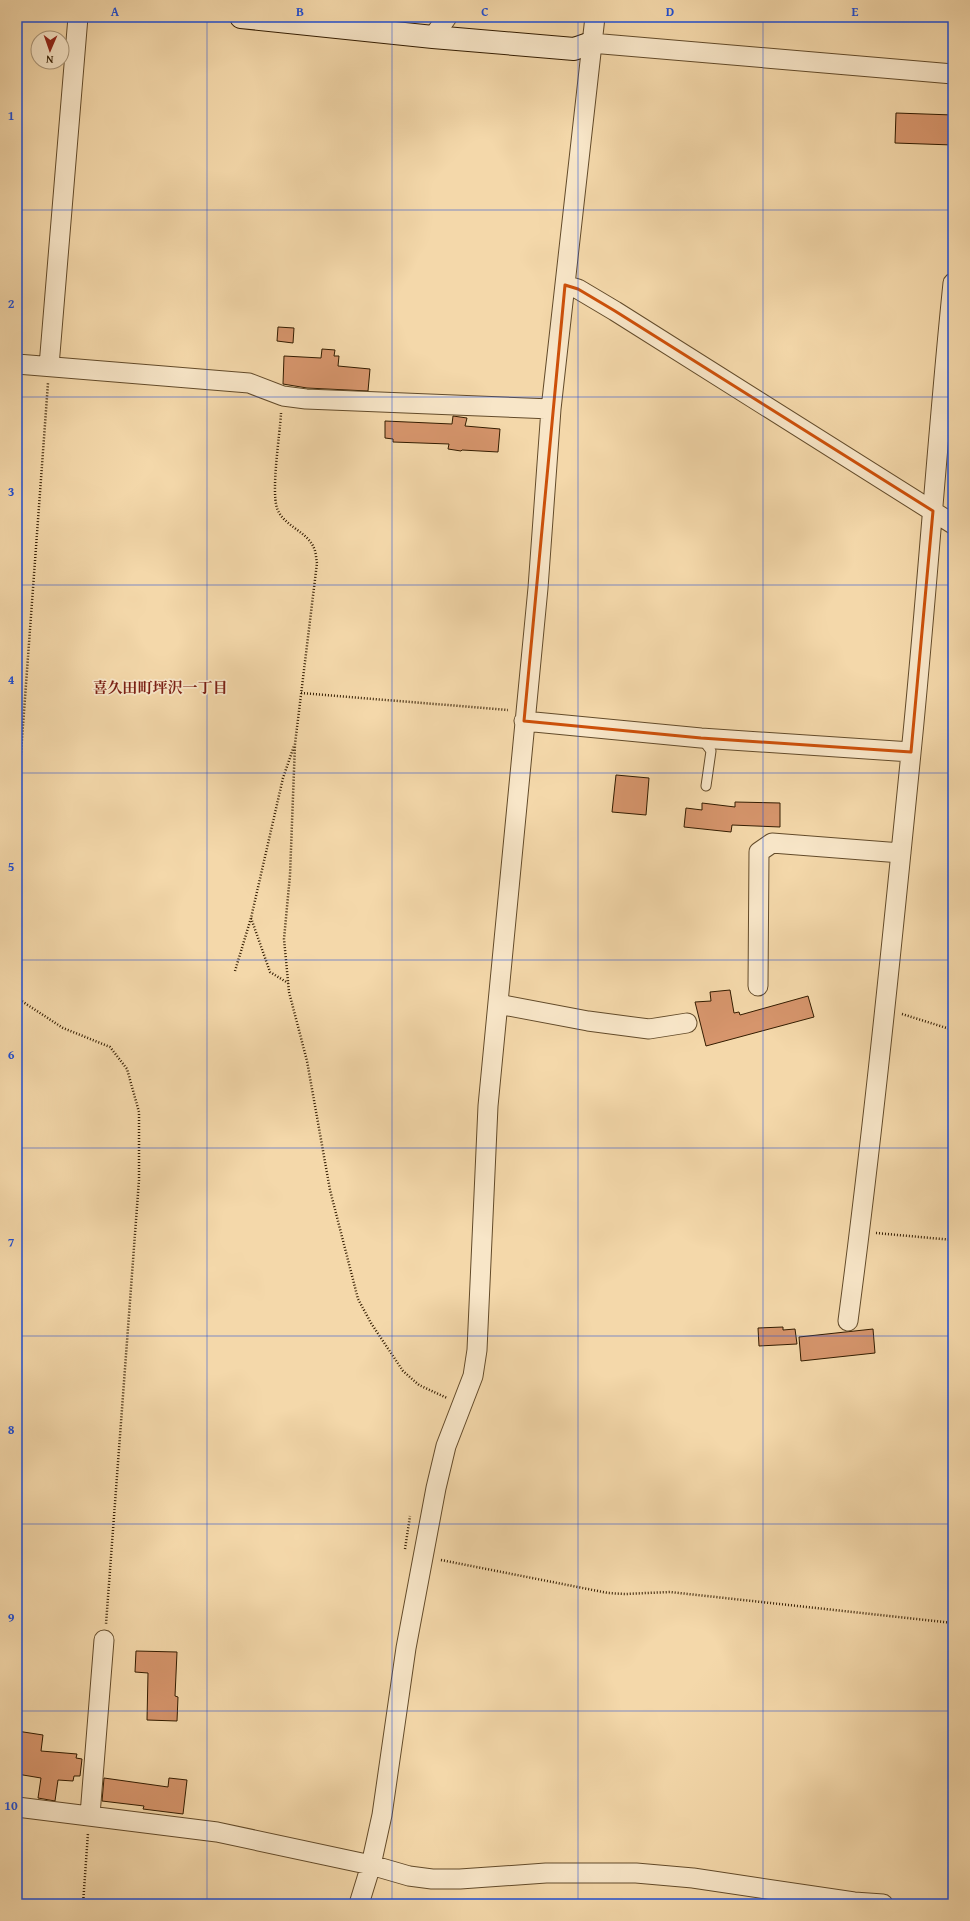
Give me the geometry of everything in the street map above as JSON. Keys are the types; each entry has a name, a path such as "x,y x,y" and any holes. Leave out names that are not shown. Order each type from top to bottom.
{"street":[{"path":"49,366 78,17"},
{"path":"241,17 433,37 574,48 591,43 953,74"},
{"path":"433,37 448,17"},
{"path":"359,1904 371,1865 382,1815 406,1648 444,1453 473,1376 477,1350 488,1106 538,588 551,409 595,17"},
{"path":"848,1321 860,1231 885,1009 911,752 933,511 940,410 953,283"},
{"path":"565,286 578,289 614,310 953,524"},
{"path":"17,364 249,383 283,396 306,399 551,409"},
{"path":"525,716 701,738 911,752"},
{"path":"758,986 759,852 772,842 900,853"},
{"path":"498,1004 588,1021 649,1029 687,1023"},
{"path":"90,1815 104,1640"},
{"path":"17,1807 217,1832 371,1865 409,1876 444,1880 546,1873 636,1873 693,1878 854,1902 883,1904"}],"lane":[{"path":"701,738 711,751 706,786"}],"path":[{"path":"17,785 19,780 49,366"},
{"path":"283,396 276,481 277,508 291,524 310,541 315,549 317,563 295,744 290,875 284,939 292,1007 307,1061 330,1190 358,1299 370,1323 403,1370 419,1385 429,1391 450,1399 463,1400"},
{"path":"301,693 525,716"},
{"path":"235,971 251,918 283,778 289,756 295,744"},
{"path":"251,918 270,972 288,983"},
{"path":"17,998 63,1028 110,1047 127,1069 139,1112 139,1180 104,1640"},
{"path":"885,1009 953,1030"},
{"path":"860,1231 953,1240"},
{"path":"423,1556 608,1593 625,1594 670,1592 953,1623"},
{"path":"83,1904 90,1815"}],"highlighted area":[{"path":"565,285 578,289 615,311 933,511 911,752 701,738 524,721"}],"building":[{"path":"896,113 953,115 953,145 895,143"},
{"path":"278,327 294,328 293,343 277,341"},
{"path":"322,349 335,350 334,356 339,356 338,366 370,369 368,391 307,388 283,384 284,356 321,358"},
{"path":"453,416 467,418 465,426 500,429 498,452 461,451 448,449 449,444 393,442 393,439 385,438 385,421 452,424"},
{"path":"616,775 649,778 646,815 612,812"},
{"path":"735,802 780,803 780,827 732,825 731,832 684,827 686,808 702,810 702,803 735,807"},
{"path":"730,990 734,1013 739,1012 740,1015 808,996 814,1017 706,1046 695,1002 711,1001 710,992"},
{"path":"783,1327 783,1330 795,1329 797,1344 759,1346 758,1328"},
{"path":"873,1329 875,1353 801,1361 799,1337"},
{"path":"136,1651 177,1652 175,1696 178,1697 177,1721 147,1720 148,1673 135,1672"},
{"path":"17,1731 43,1735 41,1751 77,1754 76,1758 82,1759 80,1776 74,1776 73,1781 58,1780 55,1801 38,1798 41,1778 17,1774"},
{"path":"104,1778 168,1787 169,1778 187,1780 183,1814 143,1809 144,1806 102,1801"}],"district":[{"name":"喜久田町坪沢一丁目","path":"160,688"}]}
